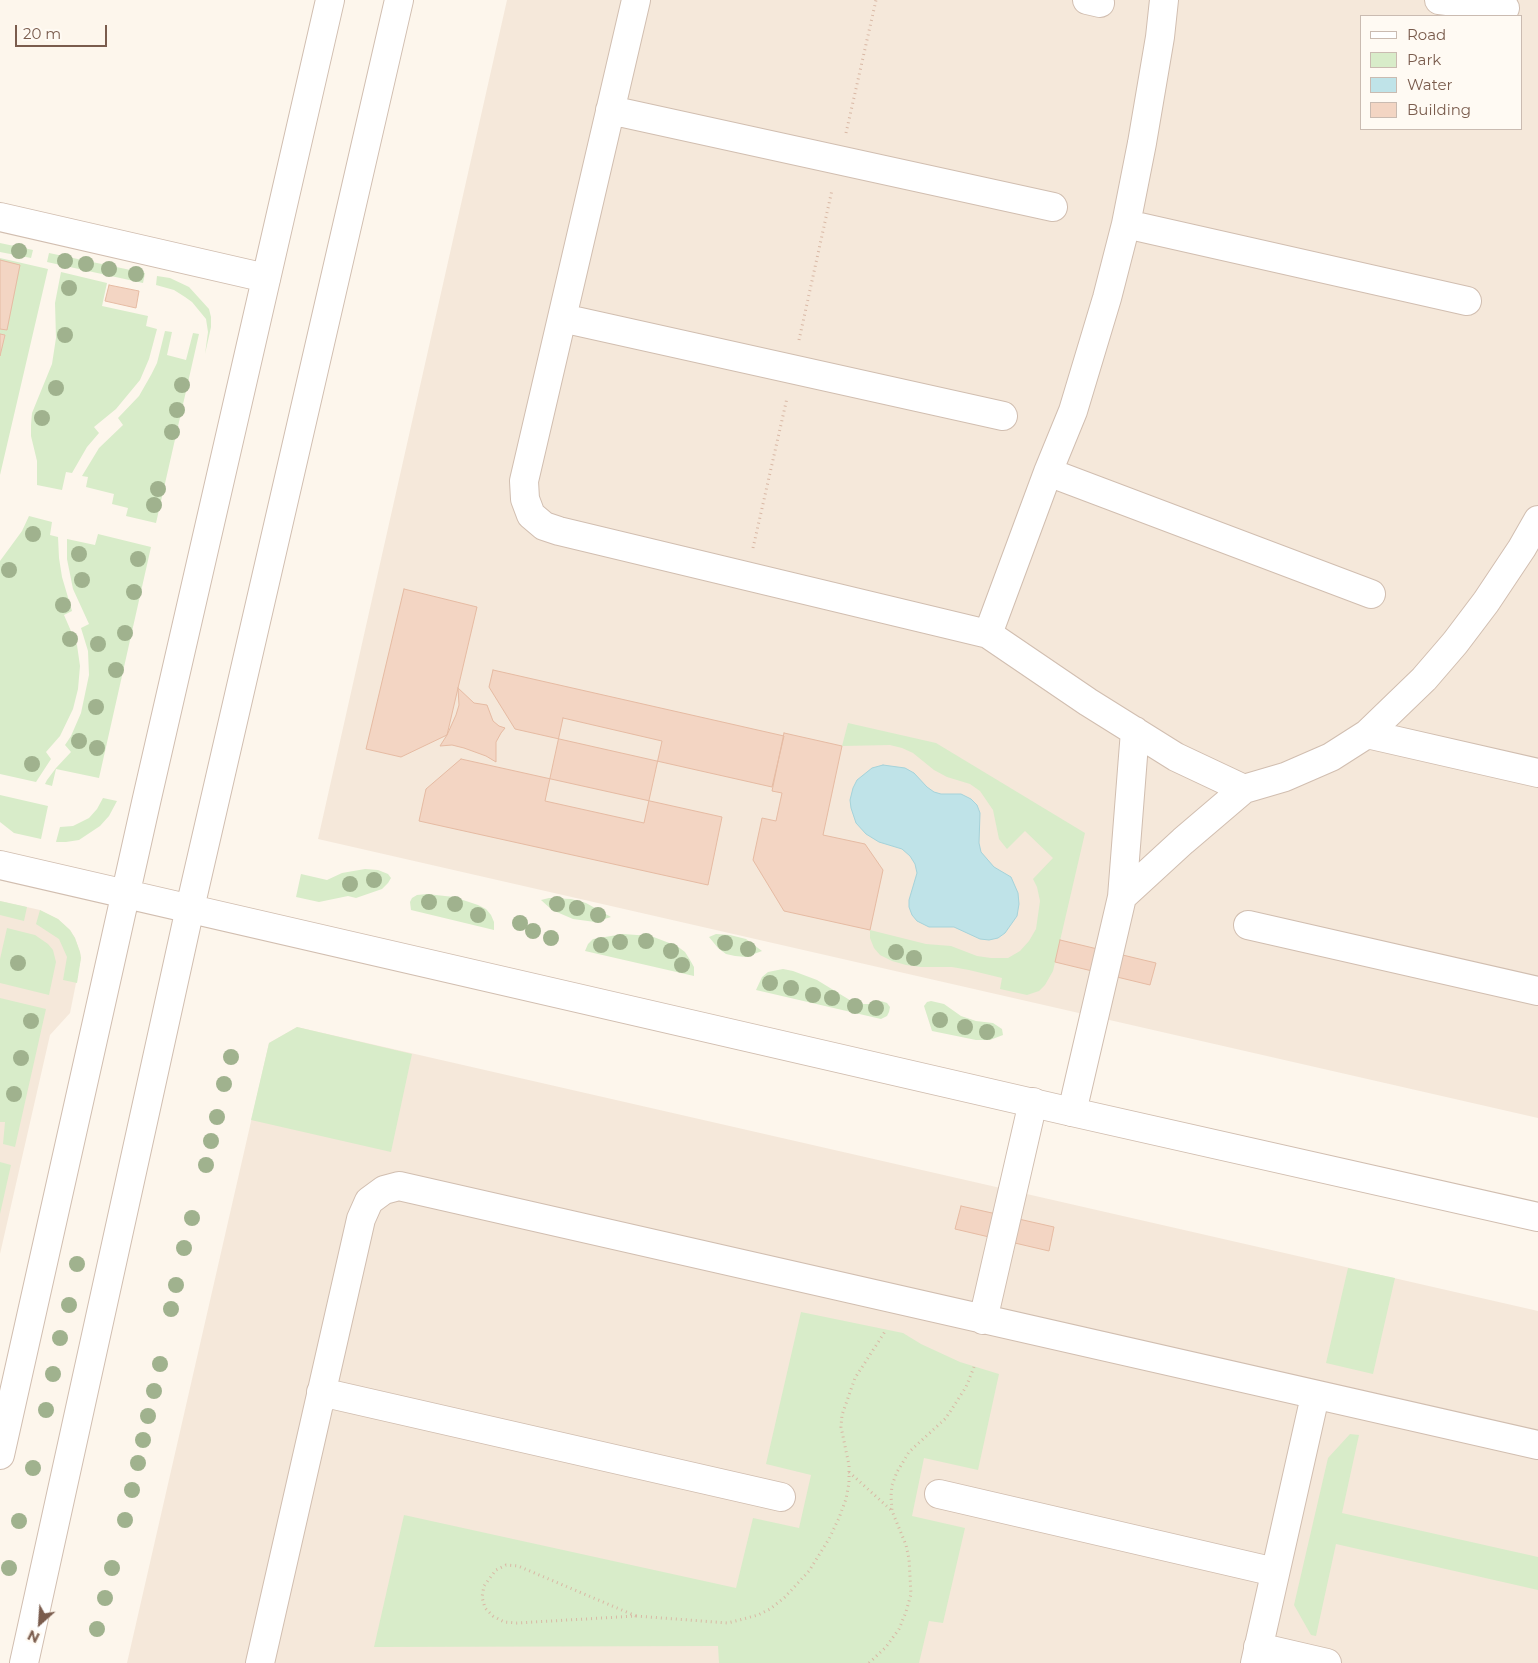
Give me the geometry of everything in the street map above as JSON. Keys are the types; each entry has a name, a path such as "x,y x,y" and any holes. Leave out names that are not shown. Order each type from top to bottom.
{"street":[{"path":"0,1455 330,0"},
{"path":"24,1663 190,908 400,0"},
{"path":"636,0 524,481 525,499 531,515 544,526 559,531 988,634 1088,702 1176,757 1244,789"},
{"path":"988,634 1048,472 1073,411 1107,298 1126,224 1142,143 1160,37 1164,0"},
{"path":"1439,0 1505,8"},
{"path":"610,110 1053,207"},
{"path":"0,217 266,278"},
{"path":"1126,224 1466,302"},
{"path":"562,318 1003,416"},
{"path":"1048,472 1371,594"},
{"path":"1122,897 1244,789 1285,776 1331,757 1367,734 1424,680 1530,550 1538,520"},
{"path":"1072,1112 1122,897 1135,731"},
{"path":"1367,734 1538,773"},
{"path":"0,865 1072,1112 1538,1217"},
{"path":"1248,925 1538,992"},
{"path":"983,1320 1033,1102"},
{"path":"260,1663 360,1219 369,1201 384,1190 399,1186 1538,1446"},
{"path":"321,1392 781,1497"},
{"path":"1316,1396 1257,1655 1327,1663"},
{"path":"939,1494 1275,1572"}],"path":[{"path":"845,136 876,0"},
{"path":"798,345 833,185"},
{"path":"752,554 788,393"},
{"path":"869,1663 886,1647 899,1628 906,1612 910,1594 909,1559 906,1545 892,1511 892,1485 902,1462 909,1452 946,1418 966,1387 974,1367"},
{"path":"849,1472 892,1511"},
{"path":"506,1565 518,1566 636,1616 517,1623 504,1622 493,1616 485,1608 482,1597 484,1586 496,1570 506,1565"}],"shaded area":[{"path":"507,0 1538,0 1538,1118 318,839"},
{"path":"0,901 40,910 58,919 70,930 75,938 81,958 70,1013 50,1035 0,1254"},
{"path":"297,1027 1538,1311 1538,1663 127,1663 269,1043"}],"green space":[{"path":"0,243 33,250 31,258 0,252"},
{"path":"49,253 145,273 143,283 47,262"},
{"path":"0,258 48,269 0,475"},
{"path":"61,272 107,283 102,306 148,316 146,326 157,329 149,359 140,380 116,409 94,427 99,433 87,447 72,473 66,472 62,490 37,485 37,461 31,436 32,413 52,364 56,338 55,303"},
{"path":"157,276 170,278 189,287 209,309 211,327 205,354 208,332 206,319 192,302 185,297 174,290 156,285"},
{"path":"165,331 172,332 167,355 186,360 193,333 199,334 156,523 126,516 128,508 112,504 114,494 86,487 88,477 82,476 99,448 123,425 118,418 139,396 151,375 157,363"},
{"path":"29,516 52,522 50,535 58,537 62,577 72,611 64,615 77,645 80,666 78,689 73,709 60,736 46,752 51,759 36,782 0,774 0,561 22,531"},
{"path":"98,534 151,547 99,778 56,769 52,786 45,784 56,768 71,752 65,745 81,713 89,675 88,651 81,628 89,624 73,589 67,559 67,539 95,545"},
{"path":"848,723 936,743 1085,833 1053,971 1039,991 1027,995 1000,989 1002,978 969,970 952,967 906,965 880,955 874,948 870,938 870,930 926,944 951,946 977,956 1008,958 1020,951 1036,929 1040,901 1033,879 1053,858 1025,831 1007,849 999,839 993,810 980,791 970,784 947,777 934,770 913,753 890,745 842,746"},
{"path":"0,795 48,806 41,839 14,833 0,822"},
{"path":"103,798 117,801 109,816 100,826 79,840 56,842 60,827 73,826 89,818"},
{"path":"365,869 378,870 388,874 391,878 382,889 356,898 348,896 319,902 296,897 301,874 327,880 342,873"},
{"path":"427,894 454,897 486,909 494,922 494,930 411,910 410,902 412,898 417,895"},
{"path":"549,898 571,899 586,903 611,917 595,922 573,919 552,910 541,900"},
{"path":"0,901 27,907 24,921 0,915"},
{"path":"40,910 58,919 70,930 75,938 81,958 77,983 63,980 67,957 59,939 36,924"},
{"path":"7,928 35,935 53,950 56,962 49,995 0,983 0,959"},
{"path":"623,934 651,936 677,946 685,952 694,967 694,976 585,951 593,939"},
{"path":"716,934 746,939 762,951 746,957 726,954 709,937"},
{"path":"783,969 817,980 853,1002 873,1004 881,1001 887,1003 890,1007 889,1012 887,1016 881,1019 756,990 762,977 768,972"},
{"path":"0,998 46,1009 15,1147 3,1144 5,1122 0,1122"},
{"path":"927,1002 944,1004 961,1016 976,1021 993,1023 1002,1029 1003,1035 990,1040 976,1040 932,1031 924,1006"},
{"path":"297,1027 412,1054 391,1152 251,1120 269,1043"},
{"path":"0,1162 11,1165 0,1214"},
{"path":"1348,1268 1395,1278 1373,1374 1326,1363"},
{"path":"801,1312 903,1333 921,1344 960,1362 999,1374 978,1470 924,1458 912,1516 965,1528 943,1623 929,1621 919,1663 719,1663 718,1646 374,1647 404,1515 736,1588 753,1518 799,1528 811,1475 766,1464"},
{"path":"1350,1434 1359,1435 1342,1513 1538,1557 1538,1590 1336,1544 1316,1636 1311,1635 1294,1605 1328,1458"}],"water":[{"path":"883,765 905,768 914,773 934,792 961,794 971,799 977,805 980,813 979,843 981,852 994,867 1011,877 1018,893 1017,916 1005,933 998,938 980,939 954,927 929,927 917,921 912,915 909,900 917,873 915,864 902,849 879,842 866,834 856,823 851,808 850,800 857,780 872,768"}],"building":[{"path":"0,260 20,265 7,330 0,329"},
{"path":"109,285 139,291 136,308 105,301"},
{"path":"0,334 5,335 0,356"},
{"path":"404,589 477,607 447,735 401,757 366,749"},
{"path":"493,670 784,736 772,787 515,729 489,687"},
{"path":"458,688 474,703 487,705 493,721 505,728 496,742 496,762 464,748 452,745 440,746 456,715 459,705"},
{"path":"563,718 662,741 644,823 545,801"},
{"path":"784,733 842,746 823,835 865,844 883,870 870,930 784,911 753,860 762,818 776,821 782,793 772,791"},
{"path":"461,759 722,817 708,885 419,821 426,789"},
{"path":"1060,940 1156,963 1150,985 1055,962"},
{"path":"961,1206 1054,1227 1049,1251 955,1229"}]}
